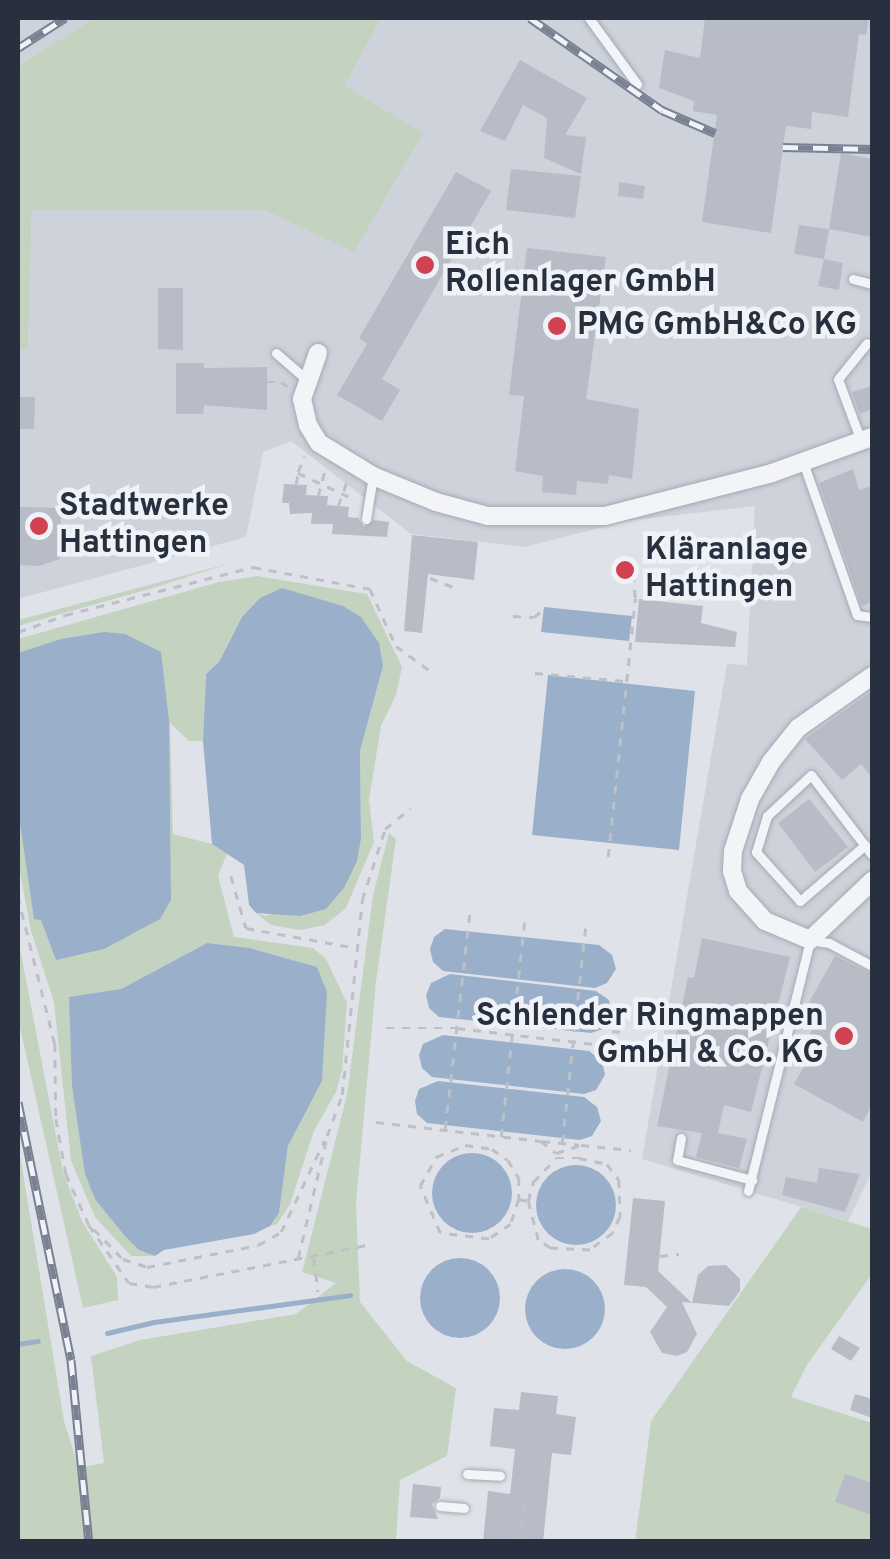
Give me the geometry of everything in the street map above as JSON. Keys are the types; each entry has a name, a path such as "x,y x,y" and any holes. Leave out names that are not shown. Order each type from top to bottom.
{"street":[{"path":"318,353 302,398 310,430 330,453 373,476 466,511 512,518 570,518 640,509 803,462 867,439"},
{"path":"872,676 798,728 771,762 750,798 733,851 738,892 750,908 764,921 810,940 872,881"}],"lane":[{"path":"589,18 637,84"},
{"path":"853,279 872,284"},
{"path":"867,343 838,379 867,439"},
{"path":"276,353 306,379"},
{"path":"803,462 857,615 872,617"},
{"path":"366,519 373,476"},
{"path":"865,845 800,900 756,852 767,816 811,775 865,845 872,855"},
{"path":"748,1191 810,940 830,943 872,966"},
{"path":"682,1138 677,1160 752,1180"},
{"path":"467,1474 500,1476"},
{"path":"440,1506 464,1508"}],"path":[{"path":"267,382 281,382 302,398"},
{"path":"318,496 330,453"},
{"path":"338,506 354,466"},
{"path":"296,484 298,473 366,504"},
{"path":"18,632 65,615 253,567 370,589 396,646 429,670"},
{"path":"608,857 635,598 633,574"},
{"path":"430,578 458,589"},
{"path":"512,616 534,617 540,612"},
{"path":"535,673 627,682"},
{"path":"90,1225 123,1258 147,1267 258,1245 281,1232 342,1095 362,900 385,829 411,808"},
{"path":"232,876 246,928 358,948"},
{"path":"18,896 55,1044 56,1119 66,1174 90,1225 128,1283 154,1287 368,1245"},
{"path":"446,1128 470,910"},
{"path":"501,1134 525,915"},
{"path":"563,1141 586,923"},
{"path":"386,1028 457,1028 611,1046"},
{"path":"624,1032 612,1031 610,1052 642,1056"},
{"path":"376,1122 631,1150"},
{"path":"297,1259 327,1136"},
{"path":"541,1141 556,1156 607,1164 618,1180 623,1200 613,1233 590,1250 550,1248 538,1240 528,1201 533,1182 556,1156 581,1145"},
{"path":"465,1145 492,1149 508,1160 519,1178 519,1199 503,1233 489,1239 462,1238 440,1233 420,1186 436,1157 465,1145"},
{"path":"519,1199 528,1201"},
{"path":"174,1254 176,1262"},
{"path":"660,1256 680,1254"},
{"path":"314,1256 318,1292"},
{"path":"519,1542 525,1492"}],"shaded area":[{"path":"18,18 94,18 18,66"},
{"path":"381,18 872,18 872,1172 848,1221 642,1159 727,664 747,665 755,506 626,521 525,547 411,534 291,441 263,452 246,537 18,599 18,350 28,350 32,210 264,210 354,251 343,86"}],"green space":[{"path":"94,18 381,18 344,86 423,133 354,252 264,210 32,210 28,350 18,350 18,66"},
{"path":"231,563 153,588 18,626 18,620"},
{"path":"257,576 367,594 402,667 396,695 381,726 369,800 374,842 346,908 325,925 300,930 271,925 256,913 267,916 361,837 360,751 383,666 343,606 315,600 242,617 219,662 206,674 203,741 189,741 170,723 173,834 212,844 227,854 218,876 234,937 313,948 326,959 347,1003 342,1070 336,1092 314,1131 290,1204 277,1224 270,1226 279,1213 288,1146 322,1081 316,967 250,948 207,943 121,989 90,995 139,1250 155,1256 131,1256 95,1217 71,1161 54,1002 31,931 18,861 18,639 219,582"},
{"path":"389,833 396,839 376,982 356,1204 360,1302 407,1361 456,1388 447,1456 400,1480 396,1541 18,1541 18,1143 64,1421 79,1468 104,1463 91,1356 140,1340 296,1314 336,1283 302,1272 347,1095 373,895"},
{"path":"18,938 63,1172 82,1221 117,1277 118,1300 83,1308 18,1019"},
{"path":"801,1207 872,1229 872,1274 807,1365 791,1397 872,1423 872,1541 635,1542 651,1421"}],"water":[{"path":"282,588 343,606 361,617 379,643 383,666 360,751 361,838 357,861 344,888 326,909 300,916 256,913 249,905 244,865 212,844 203,741 206,674 219,662 242,617 260,598"},
{"path":"544,607 632,616 629,641 541,632"},
{"path":"104,632 125,634 161,652 169,721 171,900 160,919 104,949 56,960 41,920 34,919 18,809 18,653 61,639"},
{"path":"548,675 695,691 679,850 532,835"},
{"path":"445,929 599,945 612,955 616,969 607,983 595,988 443,971 433,962 430,949 434,937"},
{"path":"207,943 250,948 317,967 327,992 322,1081 288,1146 279,1213 270,1226 254,1234 164,1250 155,1256 139,1250 124,1235 95,1199 85,1174 72,1086 69,997 121,989"},
{"path":"450,974 596,991 609,1000 612,1015 603,1029 591,1033 439,1017 429,1008 426,995 431,983"},
{"path":"443,1035 589,1051 602,1061 605,1075 596,1090 584,1094 432,1077 422,1068 419,1055 423,1044"},
{"path":"438,1081 584,1097 597,1107 601,1121 592,1136 580,1140 427,1123 417,1114 415,1101 419,1089"},
{"path":"472,1153 487,1156 500,1165 509,1178 509,1208 500,1221 487,1230 472,1233 457,1230 444,1221 435,1208 432,1193 435,1178 444,1165 457,1156"},
{"path":"576,1165 591,1168 604,1177 613,1190 613,1220 604,1233 591,1242 576,1245 561,1242 548,1233 539,1220 536,1205 539,1190 548,1177 561,1168"},
{"path":"460,1258 475,1261 488,1270 497,1283 497,1313 488,1326 475,1335 460,1338 445,1335 432,1326 423,1313 420,1298 423,1283 432,1270 445,1261"},
{"path":"565,1269 580,1272 593,1281 602,1294 602,1324 593,1337 580,1346 565,1349 550,1346 537,1337 528,1324 525,1309 528,1294 537,1281 550,1272"}],"building":[{"path":"705,18 869,18 866,35 859,34 848,117 812,112 811,129 786,126 771,233 702,222 717,115 693,111 694,101 659,88 665,50 700,58"},
{"path":"520,60 587,98 565,135 586,137 581,174 544,158 547,118 523,105 505,141 480,131"},
{"path":"841,153 872,159 872,237 829,229"},
{"path":"511,169 581,176 575,218 506,210"},
{"name":"Eich Rollenlager GmbH","path":"456,172 491,191 382,379 400,390 382,421 337,395 367,344 359,338"},
{"path":"619,182 645,186 643,199 618,196"},
{"path":"799,225 829,229 824,259 794,254"},
{"name":"PMG GmbH&Co KG","path":"527,248 606,257 586,399 639,409 632,479 609,475 608,484 577,481 576,495 542,492 543,476 515,471 524,396 509,395"},
{"path":"824,259 843,263 839,290 818,286"},
{"path":"158,288 183,288 183,350 158,349"},
{"path":"176,363 204,363 204,368 267,367 267,410 204,405 203,414 176,414"},
{"path":"872,386 872,409 860,414 852,392"},
{"name":"Stadtwerke Hattingen","path":"18,397 35,397 34,429 18,429"},
{"path":"853,469 859,490 872,486 872,602 862,606 819,483"},
{"path":"284,484 307,485 306,495 328,496 327,505 349,507 348,517 358,518 364,527 374,520 389,522 387,537 332,534 333,524 311,524 312,513 290,514 289,503 282,503"},
{"name":"Stadtwerke Hattingen","path":"18,507 61,508 60,559 39,566 18,565"},
{"path":"412,535 478,542 474,580 428,574 422,633 404,631"},
{"path":"639,599 703,606 701,623 737,632 735,647 635,642"},
{"path":"872,691 872,778 861,764 842,780 805,739"},
{"path":"809,799 848,847 815,872 778,823"},
{"path":"702,938 790,957 751,1112 724,1105 718,1133 747,1139 739,1168 696,1157 702,1133 657,1126 688,977 694,978"},
{"name":"Schlender Ringmappen GmbH & Co. KG","path":"835,956 872,974 872,1105 863,1122 794,1084 820,1039 810,1033 822,1009 809,1002"},
{"path":"819,1168 860,1174 845,1212 782,1195 786,1177 817,1183"},
{"path":"633,1198 665,1201 658,1271 692,1303 682,1302 697,1334 687,1352 677,1356 662,1353 650,1332 667,1307 646,1287 624,1285"},
{"path":"726,1265 740,1279 740,1291 729,1306 692,1303 698,1275 708,1266"},
{"path":"839,1336 860,1348 851,1361 831,1349"},
{"path":"521,1392 558,1396 556,1414 576,1417 571,1455 552,1453 543,1542 483,1542 488,1491 510,1494 515,1449 490,1446 494,1408 519,1410"},
{"path":"855,1394 872,1399 872,1418 850,1410"},
{"path":"845,1474 872,1483 872,1515 835,1502"},
{"path":"413,1484 441,1487 440,1498 432,1504 438,1519 410,1517"}],"waterway":[{"path":"107,1333 154,1322 350,1295"},
{"path":"18,1344 38,1341"}],"railway":[{"path":"18,48 65,18"},
{"path":"530,18 662,110 715,133"},
{"path":"783,147 872,149"},
{"path":"18,1102 71,1360 89,1542"}],"place":[{"name":"Eich Rollenlager GmbH","path":"425,265"},
{"name":"PMG GmbH&Co KG","path":"557,326"},
{"name":"Stadtwerke Hattingen","path":"39,526"},
{"name":"Kläranlage Hattingen","path":"625,570"},
{"name":"Schlender Ringmappen GmbH & Co. KG","path":"844,1036"}]}
